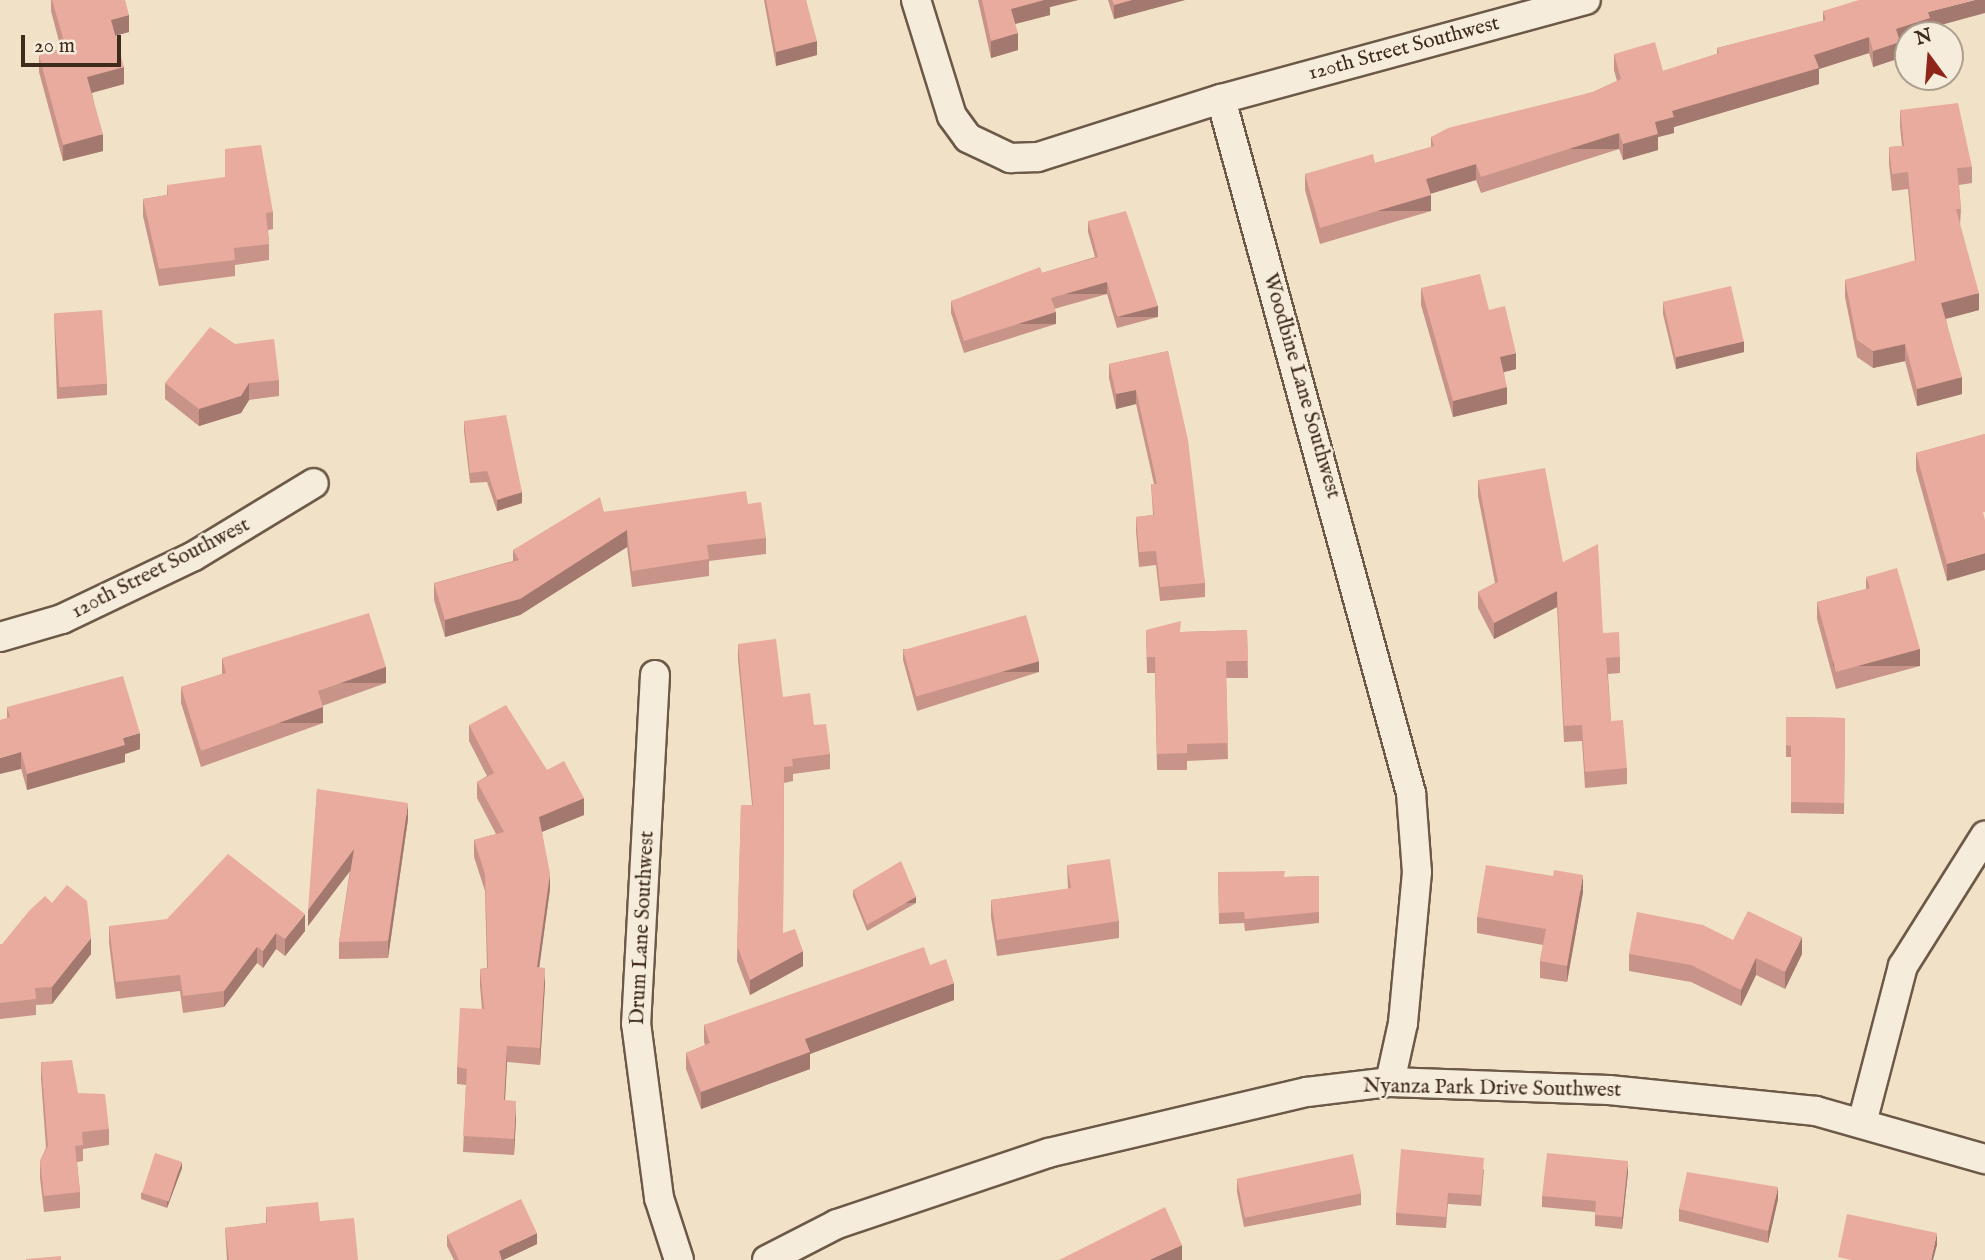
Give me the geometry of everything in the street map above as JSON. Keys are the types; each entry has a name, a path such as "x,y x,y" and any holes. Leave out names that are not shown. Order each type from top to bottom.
{"street":[{"path":"916,0 951,116 968,138 1010,158 1038,157 1221,99"},
{"name":"120th Street Southwest","path":"1221,99 1587,0"},
{"name":"Woodbine Lane Southwest","path":"1221,99 1411,793 1417,872 1403,1024 1390,1082"},
{"name":"120th Street Southwest","path":"0,637 62,619 194,556 314,483"},
{"name":"Drum Lane Southwest","path":"655,675 636,1023 659,1198 679,1260"},
{"path":"1862,1123 1903,966 1985,836"},
{"name":"Nyanza Park Drive Southwest","path":"767,1260 837,1224 1048,1153 1307,1092 1390,1082 1609,1090 1816,1111 1985,1159"}],"building":[{"path":"52,0 125,0 129,15 111,20 124,67 87,77 103,134 63,145 39,55 66,48"},
{"path":"766,0 806,0 817,41 776,52"},
{"path":"982,0 1044,0 1011,9 1018,33 991,41"},
{"path":"1112,0 1132,0 1114,5"},
{"path":"1859,0 1975,0 1928,12 1930,18 1921,21 1894,21 1894,44 1873,51 1869,37 1814,55 1819,68 1672,111 1674,117 1655,122 1658,134 1623,144 1619,133 1481,177 1476,164 1426,179 1431,195 1320,228 1305,174 1373,154 1375,163 1434,146 1431,137 1448,128 1593,92 1621,79 1614,54 1655,42 1663,71 1719,53 1717,48 1826,20 1823,11"},
{"path":"1958,103 1972,167 1957,168 1961,209 1956,209 1979,293 1941,303 1962,377 1917,389 1905,344 1873,351 1857,340 1845,280 1916,260 1908,172 1892,174 1889,147 1904,146 1900,110"},
{"path":"261,145 273,212 266,213 269,244 234,248 235,260 159,269 143,199 168,195 167,185 225,177 225,149"},
{"path":"1126,211 1158,306 1117,317 1107,282 1051,298 1056,312 964,341 951,301 1040,267 1042,273 1098,257 1088,221"},
{"path":"1480,274 1489,310 1505,306 1516,353 1500,357 1507,387 1453,401 1421,288"},
{"path":"1731,286 1744,342 1676,357 1663,302"},
{"path":"102,310 107,384 59,387 54,313"},
{"path":"210,327 235,344 274,339 279,380 249,383 241,396 199,409 165,383"},
{"path":"1168,351 1188,440 1205,583 1160,587 1156,551 1139,552 1136,517 1154,515 1151,484 1157,484 1136,390 1116,394 1109,364"},
{"path":"506,415 522,492 497,500 487,471 470,473 464,421"},
{"path":"1985,434 1985,553 1947,564 1916,453"},
{"path":"1545,468 1563,562 1598,544 1603,633 1619,632 1620,657 1606,658 1611,721 1623,720 1627,768 1585,772 1582,725 1564,726 1557,591 1494,623 1478,592 1498,582 1478,480"},
{"path":"746,491 748,504 761,502 766,538 707,545 709,559 632,571 627,530 520,599 445,620 434,583 519,560 513,550 600,497 604,512"},
{"path":"1897,568 1920,649 1836,672 1817,602 1870,588 1866,577"},
{"path":"369,613 386,667 318,691 323,707 201,751 181,687 226,673 222,658"},
{"path":"1026,615 1039,661 916,696 903,650"},
{"path":"1181,621 1180,632 1247,630 1248,661 1226,661 1228,743 1187,744 1187,753 1157,754 1155,657 1147,657 1146,630"},
{"path":"776,639 783,697 810,693 814,725 826,724 830,754 792,759 793,766 784,767 783,933 795,929 803,951 750,980 737,945 741,805 753,805 738,644"},
{"path":"123,676 140,733 123,738 125,745 27,774 21,752 0,758 0,720 10,717 7,707"},
{"path":"506,705 547,770 564,761 584,798 539,817 550,873 537,967 545,968 540,1048 507,1046 504,1100 516,1101 514,1139 463,1136 467,1069 457,1067 460,1008 484,1009 480,969 488,968 485,874 474,840 504,832 477,782 494,773 469,725"},
{"path":"1786,717 1845,718 1844,803 1791,802 1791,746 1786,745"},
{"path":"317,789 408,803 388,941 339,942 354,849 308,910"},
{"path":"228,854 305,914 285,939 276,933 263,951 257,947 224,991 183,996 180,975 116,982 109,926 167,919"},
{"path":"1110,859 1119,921 997,940 991,900 1071,888 1067,865"},
{"path":"901,861 916,897 867,925 853,890"},
{"path":"1486,865 1553,876 1554,870 1583,875 1567,966 1540,961 1546,929 1477,917"},
{"path":"1285,871 1284,877 1319,876 1319,912 1245,919 1244,912 1219,913 1218,872"},
{"path":"67,885 87,901 91,938 52,987 35,988 36,999 0,1003 0,944 45,896 52,903"},
{"path":"1748,911 1802,937 1785,972 1756,958 1741,990 1691,965 1629,954 1637,912 1703,925 1733,940"},
{"path":"924,947 930,965 946,959 954,983 805,1039 810,1052 701,1092 686,1053 710,1043 704,1025"},
{"path":"72,1060 78,1093 105,1094 109,1129 82,1132 83,1145 75,1146 80,1192 44,1196 40,1161 48,1146 41,1062"},
{"path":"1401,1149 1484,1158 1481,1195 1448,1193 1446,1217 1396,1213"},
{"path":"155,1153 182,1162 169,1202 142,1193"},
{"path":"1547,1153 1628,1161 1622,1217 1595,1215 1596,1201 1542,1196"},
{"path":"1353,1154 1361,1193 1245,1218 1237,1179"},
{"path":"1687,1172 1778,1187 1768,1231 1679,1209"},
{"path":"521,1199 537,1233 499,1251 502,1260 459,1260 447,1235"},
{"path":"318,1202 320,1221 354,1218 358,1260 229,1260 225,1228 267,1223 266,1207"},
{"path":"1165,1207 1182,1245 1149,1260 1059,1260"},
{"path":"1847,1214 1937,1233 1931,1260 1851,1260 1838,1257"},
{"path":"61,1256 61,1260 26,1260 26,1259"}]}
